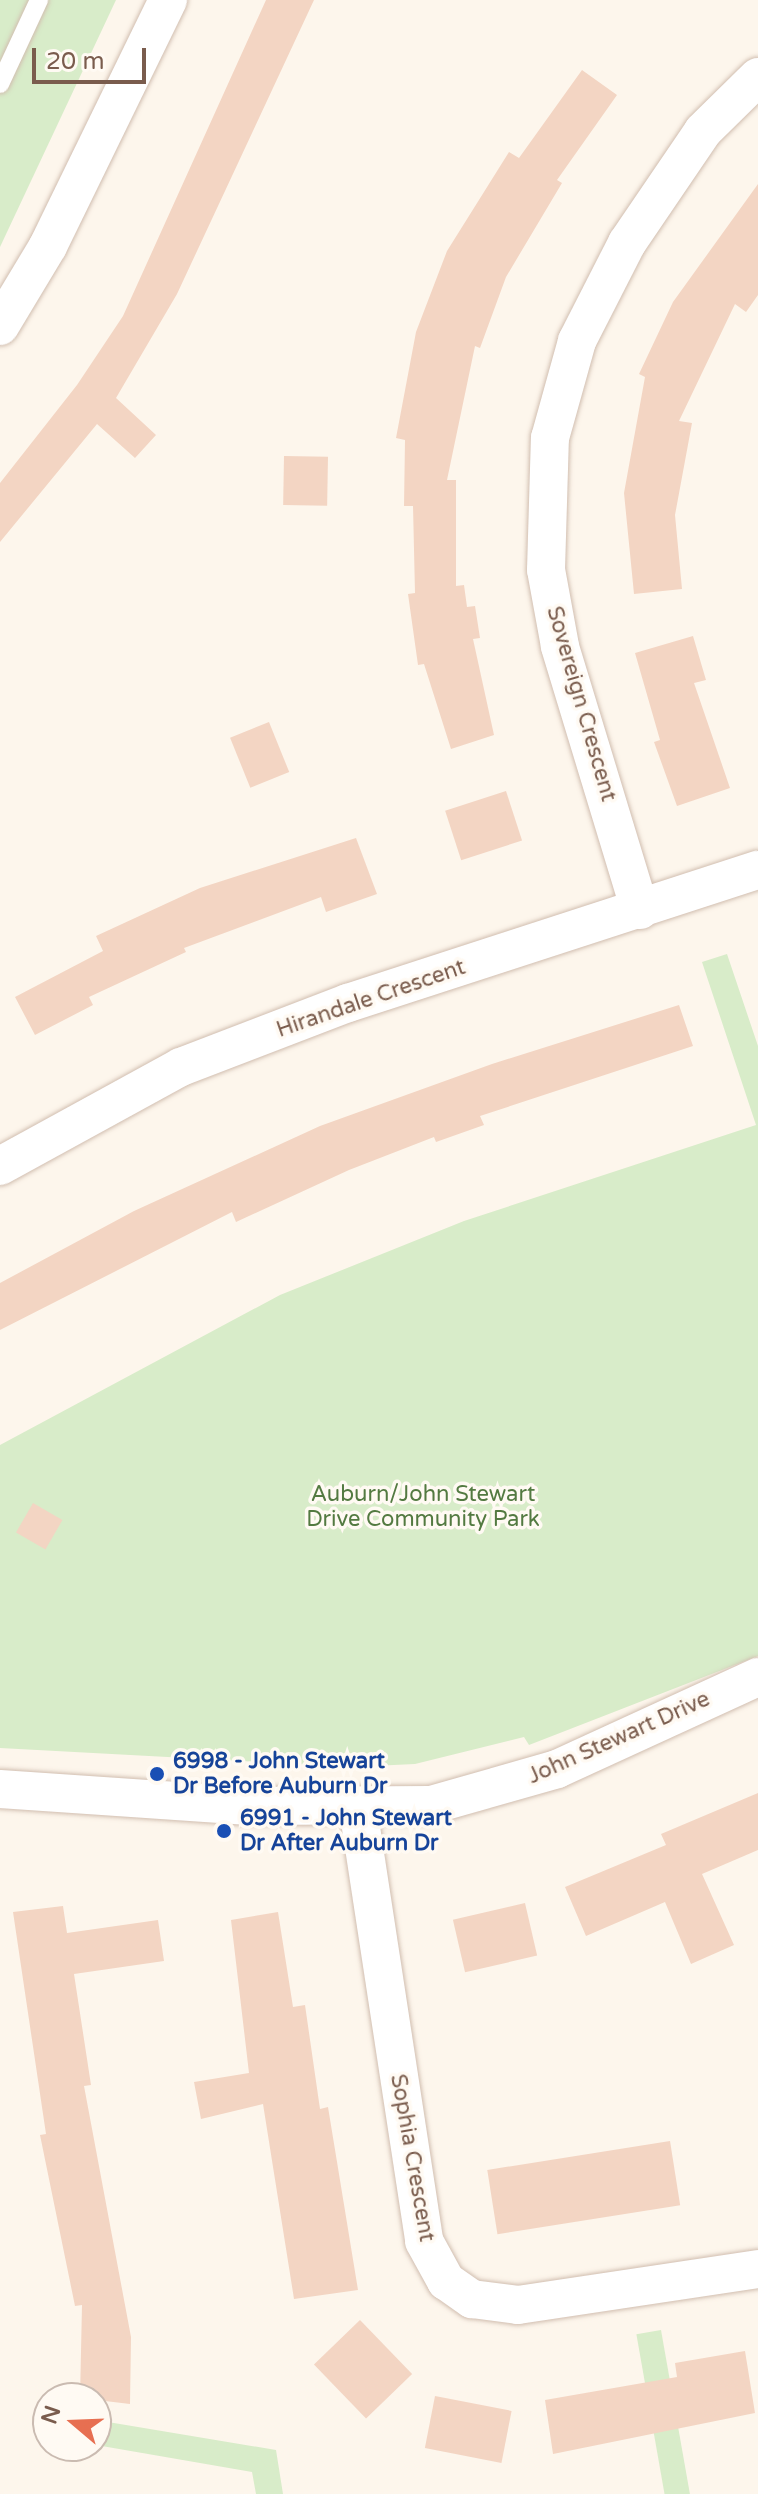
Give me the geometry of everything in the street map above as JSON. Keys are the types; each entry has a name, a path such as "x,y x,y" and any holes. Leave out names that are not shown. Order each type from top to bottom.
{"street":[{"path":"0,326 48,246 168,0"},
{"name":"Sovereign Crescent","path":"640,910 560,646 546,570 550,438 577,341 627,243 703,131 758,77"},
{"name":"Hirandale Crescent","path":"0,1166 181,1067 348,1003 758,870"},
{"name":"John Stewart Drive","path":"0,1789 358,1808 431,1805 557,1769 758,1677"},
{"name":"Sophia Crescent","path":"358,1808 424,2241 446,2281 472,2299 518,2305 758,2269"}],"lane":[{"path":"0,84 39,0"}],"green space":[{"path":"0,0 116,0 0,247"},
{"name":"Auburn/John Stewart Drive Community Park","path":"727,954 758,1046 758,1656 529,1745 524,1737 415,1764 351,1767 0,1748 0,1445 280,1295 464,1221 756,1125 702,962"},
{"path":"661,2330 690,2494 665,2494 636,2334"},
{"path":"112,2423 276,2450 283,2494 256,2494 252,2472 112,2448"}],"building":[{"path":"266,0 314,0 177,294 116,398 156,435 135,458 97,424 0,542 0,483 77,385 123,316"},
{"path":"582,70 617,95 557,180 562,183 506,277 480,348 475,346 447,480 456,480 456,586 464,585 467,607 475,606 480,638 473,639 494,735 451,749 424,664 418,665 408,594 415,593 413,506 404,506 405,440 396,438 416,332 447,251 509,152 519,158"},
{"path":"758,184 758,295 746,312 735,304 679,421 692,423 675,515 682,589 634,594 624,493 645,377 639,374 673,302"},
{"path":"284,456 328,457 327,506 283,505"},
{"path":"693,636 706,680 694,683 730,788 677,806 654,742 660,740 635,653"},
{"path":"269,722 289,772 250,788 230,738"},
{"path":"506,791 522,840 461,860 445,811"},
{"path":"356,838 377,894 326,912 321,897 184,948 186,952 89,997 93,1005 35,1035 15,997 103,951 96,936 200,888"},
{"path":"679,1005 693,1046 480,1116 484,1125 436,1142 434,1137 349,1170 236,1222 232,1212 0,1330 0,1283 134,1211 320,1126 492,1064"},
{"path":"33,1503 62,1520 45,1549 16,1532"},
{"path":"758,1793 758,1850 702,1874 734,1945 691,1964 665,1902 586,1936 565,1887 666,1845 661,1834"},
{"path":"525,1903 537,1956 465,1972 453,1920"},
{"path":"63,1906 67,1933 158,1920 164,1961 74,1974 91,2085 84,2086 131,2337 130,2404 112,2402 112,2382 80,2382 82,2305 75,2306 40,2135 46,2134 13,1912"},
{"path":"278,1912 293,2007 305,2005 320,2109 328,2107 358,2290 294,2299 263,2104 201,2119 194,2082 249,2073 231,1920"},
{"path":"670,2141 680,2205 497,2234 487,2170"},
{"path":"360,2320 412,2374 366,2418 314,2364"},
{"path":"745,2351 755,2413 553,2454 545,2400 677,2377 675,2363"},
{"path":"435,2396 512,2411 501,2463 425,2448"}],"place":[{"name":"6998 - John Stewart Dr Before Auburn Dr","path":"157,1774"},
{"name":"6991 - John Stewart Dr After Auburn Dr","path":"224,1831"}]}
